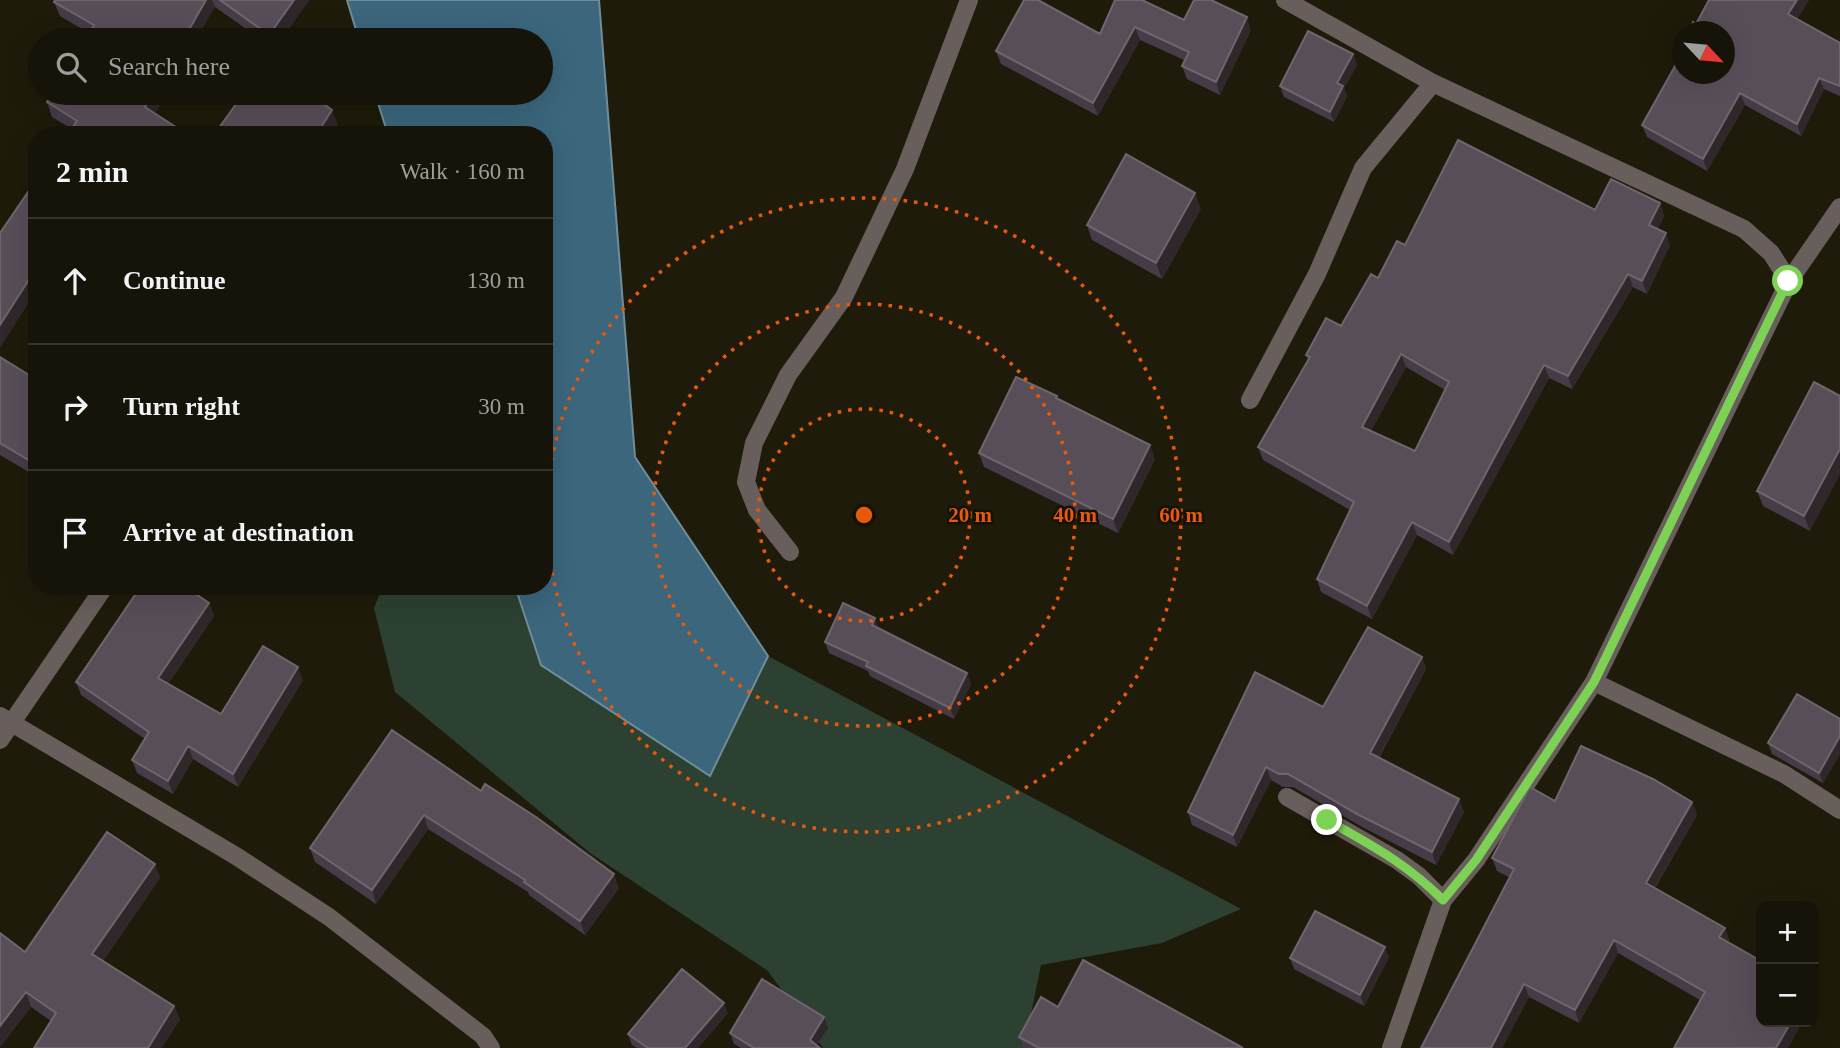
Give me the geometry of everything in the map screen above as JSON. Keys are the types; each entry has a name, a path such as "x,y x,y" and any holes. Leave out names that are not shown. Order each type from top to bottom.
{"street":[{"path":"790,552 757,510 746,482 754,443 788,375 844,298 905,169 969,0"},
{"path":"1285,0 1433,83 1744,229 1771,253 1788,281"},
{"path":"1250,400 1317,274 1363,168 1433,83"},
{"path":"1391,1048 1443,900 1476,860 1594,682 1788,281 1840,207"},
{"path":"0,740 6,720 98,595"},
{"path":"1594,682 1784,774 1840,810"},
{"path":"6,720 236,856 329,917 483,1036 491,1048"},
{"path":"1287,797 1397,860 1419,876 1443,900"}],"green space":[{"path":"379,595 518,595 541,665 710,775 768,656 1241,909 1162,943 1041,965 1024,1048 823,1048 768,971 590,853 395,692 374,608"}],"water":[{"path":"347,0 599,0 635,457 768,656 710,776 541,665 518,595 553,595 553,126 385,126 379,105 553,105 553,28 355,28"}],"building":[{"path":"206,0 190,28 92,28 94,25 54,2"},
{"path":"220,0 294,0 274,28 259,28"},
{"path":"1024,0 1038,0 1100,34 1115,0 1142,0 1184,20 1194,0 1211,0 1247,17 1216,82 1182,66 1189,52 1135,27 1093,103 996,51"},
{"path":"1709,0 1797,0 1788,14 1840,43 1840,86 1819,78 1797,124 1740,93 1703,159 1642,125 1672,71 1672,84 1735,84 1735,21 1698,21"},
{"path":"1308,31 1353,54 1337,83 1343,86 1330,112 1280,86"},
{"path":"52,105 146,105 145,107 174,126 73,126 77,121"},
{"path":"235,105 325,105 332,110 322,126 220,126"},
{"path":"1458,140 1595,210 1611,179 1660,203 1649,225 1666,233 1642,281 1628,274 1568,376 1544,365 1449,542 1412,522 1367,606 1317,579 1354,502 1258,447 1310,357 1306,355 1326,318 1341,326 1371,274 1378,278 1397,241 1405,245","holes":["1401,354 1449,382 1415,451 1362,427"]},
{"path":"1126,154 1195,193 1156,263 1087,225"},
{"path":"28,192 28,281 0,325 0,233"},
{"path":"0,357 28,374 28,460 0,443"},
{"path":"1016,377 1150,445 1113,519 979,453"},
{"path":"1814,382 1840,396 1840,449 1804,516 1757,491"},
{"path":"135,595 197,595 209,603 158,678 221,714 263,646 298,667 233,774 188,746 168,781 132,760 149,732 76,682"},
{"path":"843,603 875,618 872,625 967,673 950,708 866,666 868,662 825,642"},
{"path":"1368,627 1422,657 1370,753 1459,799 1432,852 1359,815 1288,774 1279,774 1266,767 1233,835 1188,812 1255,672 1323,707"},
{"path":"1797,694 1840,719 1840,736 1819,773 1768,743"},
{"path":"392,730 481,791 485,784 536,817 614,874 580,921 524,882 525,880 424,815 372,890 310,848"},
{"path":"1581,746 1653,779 1692,802 1646,883 1725,928 1719,937 1756,958 1756,1027 1788,1027 1776,1048 1674,1048 1705,992 1614,940 1575,1010 1524,984 1491,1048 1421,1048 1514,869 1492,858 1530,787 1555,801"},
{"path":"107,832 155,864 92,954 174,1006 148,1048 34,1048 56,1013 26,992 0,1026 0,933 25,952"},
{"path":"1315,911 1385,947 1360,995 1290,958"},
{"path":"1083,960 1243,1048 1039,1048 1019,1037 1041,997 1058,1007"},
{"path":"682,969 724,1003 685,1048 648,1048 628,1034"},
{"path":"762,979 824,1017 810,1040 820,1048 754,1048 730,1033"}],"route":[{"path":"1327,820 1397,860 1419,876 1443,900 1476,860 1594,682 1788,281"}]}
